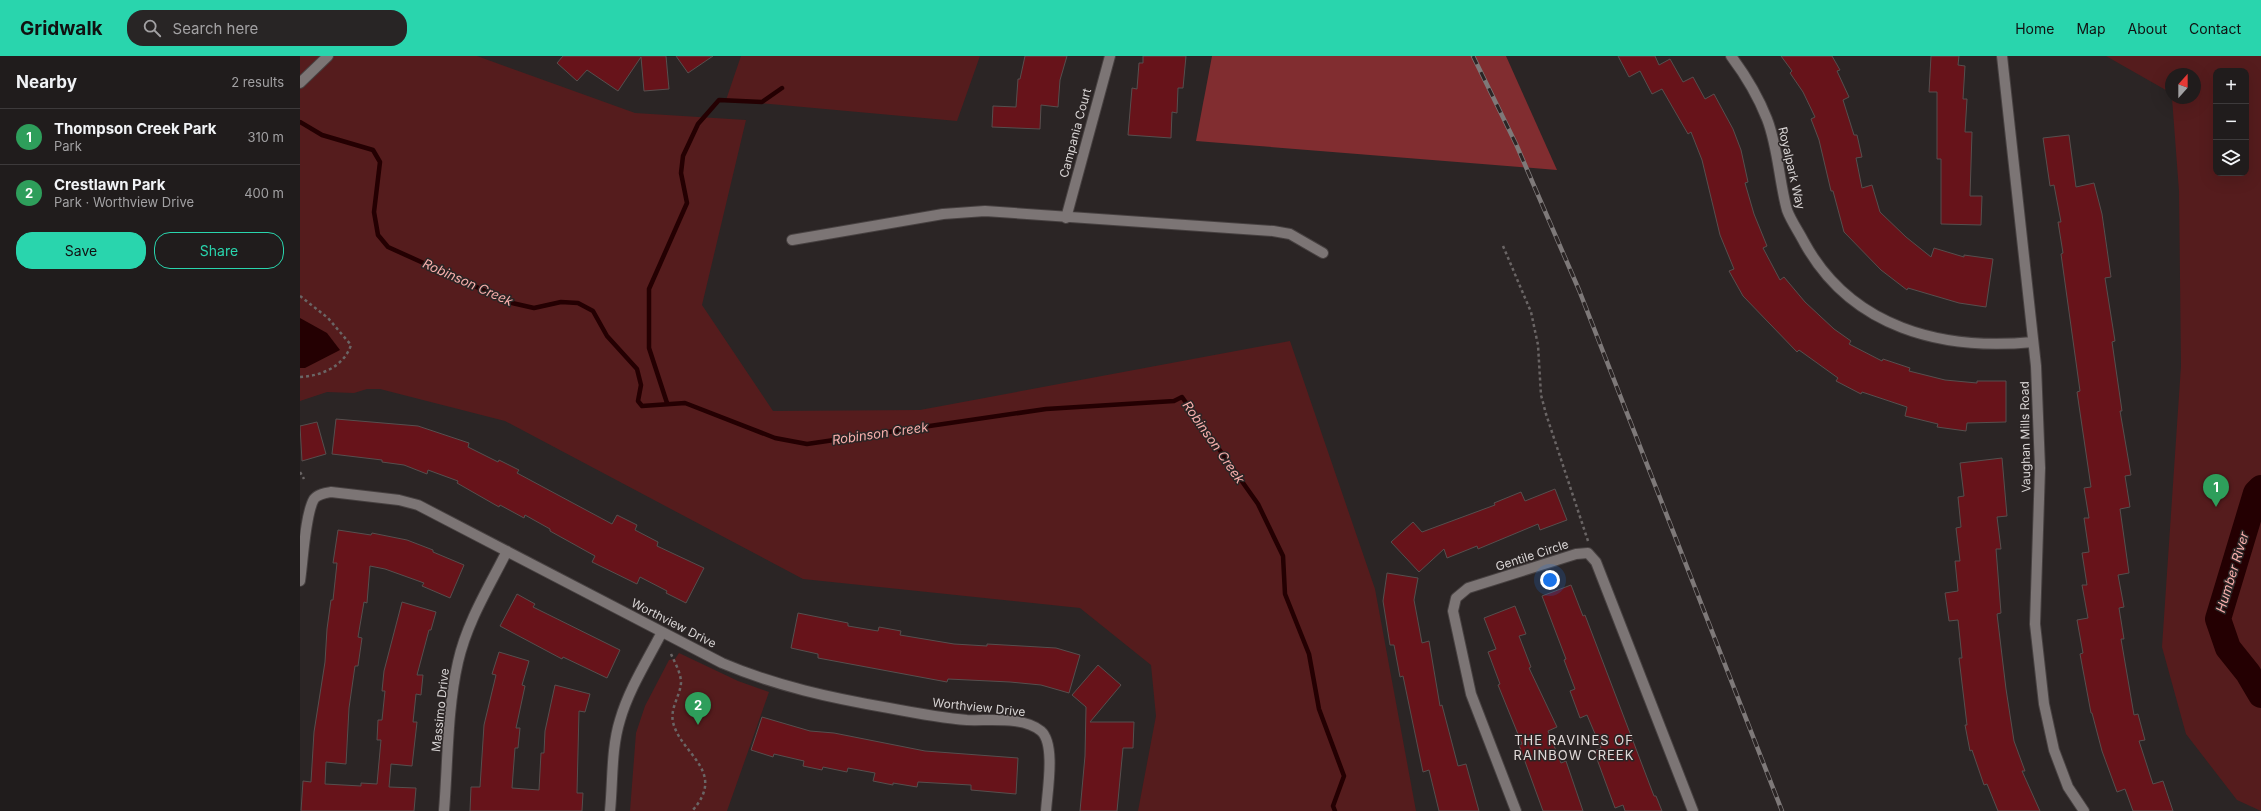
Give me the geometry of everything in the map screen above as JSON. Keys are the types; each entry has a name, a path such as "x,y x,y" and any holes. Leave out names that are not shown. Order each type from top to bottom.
{"street":[{"path":"300,83 328,56"},
{"name":"Campania Court","path":"1066,218 1110,56"},
{"name":"Royalpark Way","path":"1731,56 1748,79 1768,120 1788,212 1812,257 1836,286 1854,302 1886,322 1923,335 2006,345 2033,342"},
{"name":"Vaughan Mills Road","path":"2002,56 2033,342 2040,468 2035,624 2044,704 2054,750 2068,787 2084,811"},
{"path":"792,240 943,214 986,211 1066,218 1273,231 1290,234 1323,253"},
{"name":"Worthview Drive","path":"300,581 310,511 315,498 321,494 331,492 399,500 418,505 722,663 754,676 824,696 961,719 1027,724 1042,732 1049,744 1046,811"},
{"name":"Massimo Drive","path":"444,811 453,695 458,661 471,622 507,551"},
{"name":"Gentile Circle","path":"1516,811 1471,694 1453,611 1456,598 1468,588 1576,554 1588,553 1596,562 1693,811"},
{"path":"610,811 615,741 620,721 634,686 662,632"}],"path":[{"path":"1503,246 1531,312 1538,345 1541,395 1588,538"},
{"path":"300,296 328,318 351,345 347,356 332,369 308,377 300,378"},
{"path":"300,472 304,479"},
{"path":"671,654 680,676 681,685 672,714 673,723 682,740 696,757 704,777 702,795 692,811"}],"shaded area":[{"path":"300,56 477,56 635,113 746,120 702,305 773,411 920,410 1290,341 1375,589 1416,811 1138,811 1156,716 1151,665 1080,608 803,579 505,421 380,389 367,389 354,393 327,392 300,401"},
{"path":"741,56 980,56 957,121 726,100"},
{"path":"1212,56 1506,56 1557,170 1196,141"},
{"path":"2106,56 2261,56 2261,811 2237,800 2186,734 2162,647 2181,366 2179,191 2172,104 2201,104 2201,68 2165,68 2165,90"},
{"path":"300,318 327,333 340,350 305,368 300,368"},
{"path":"679,653 738,681 769,692 727,811 630,811 636,733 645,706 669,660 675,659"}],"building":[{"path":"563,56 666,56 669,89 644,91 641,57 618,91 587,70 577,81 557,63"},
{"path":"676,56 713,56 688,73"},
{"path":"1025,56 1067,56 1060,80 1058,107 1041,105 1040,129 992,127 993,106 1016,107 1018,79 1020,79"},
{"path":"1143,56 1186,56 1183,88 1178,88 1177,113 1172,112 1171,138 1128,135 1132,88 1137,89 1139,63 1143,63"},
{"path":"1618,56 1655,56 1659,65 1670,59 1683,82 1693,77 1705,99 1714,94 1733,129 1741,150 1748,182 1745,183 1754,214 1767,246 1763,248 1780,280 1784,277 1805,302 1834,329 1851,341 1849,344 1882,361 1883,359 1910,368 1909,371 1945,380 1977,383 1977,381 2006,381 2006,422 1967,423 1966,431 1937,427 1938,424 1905,416 1907,407 1862,392 1861,394 1836,381 1838,378 1799,350 1797,352 1743,296 1729,271 1734,269 1720,235 1702,160 1691,132 1688,134 1662,89 1652,94 1640,71 1629,77"},
{"path":"1781,56 1832,56 1840,70 1837,71 1849,97 1843,100 1854,135 1857,135 1862,157 1856,158 1862,188 1872,185 1880,212 1906,237 1931,257 1934,248 1964,257 1964,255 1993,259 1986,307 1959,303 1908,288 1907,290 1881,270 1844,232 1833,191 1831,191 1819,140 1811,119 1815,117 1803,92 1790,73 1792,71"},
{"path":"1931,56 1959,56 1958,65 1965,66 1963,99 1967,99 1965,132 1972,132 1970,196 1982,196 1981,225 1941,224 1941,159 1937,159 1937,92 1929,92"},
{"path":"2069,135 2076,187 2094,183 2102,214 2111,277 2105,278 2115,341 2112,342 2122,411 2120,411 2131,475 2125,476 2130,507 2120,509 2129,573 2118,575 2124,607 2119,608 2124,639 2121,639 2134,715 2138,714 2145,740 2139,741 2153,784 2163,781 2173,811 2133,811 2125,789 2117,792 2102,751 2091,713 2080,654 2083,653 2077,620 2088,618 2082,585 2087,585 2082,553 2089,552 2084,518 2089,518 2084,488 2091,487 2077,392 2080,391 2061,254 2063,253 2058,222 2061,222 2054,185 2050,186 2043,138"},
{"path":"336,419 418,426 469,443 468,447 498,462 499,460 519,470 517,473 612,524 617,515 637,525 635,530 658,542 657,546 704,568 686,603 640,577 637,584 592,562 595,556 550,531 550,529 525,515 524,518 500,505 499,507 457,483 458,481 428,470 427,474 404,465 382,462 382,460 332,454"},
{"path":"317,422 326,454 302,461 300,426"},
{"path":"2002,458 2007,516 1997,517 2001,549 1996,549 2001,613 1997,614 2014,741 2025,771 2022,771 2040,811 1998,811 1987,784 1984,785 1972,750 1970,751 1965,725 1967,725 1959,658 1962,658 1958,620 1949,621 1945,593 1958,591 1955,561 1960,561 1956,528 1961,527 1958,497 1964,496 1960,463"},
{"path":"1555,489 1567,520 1540,530 1538,524 1478,549 1477,546 1447,558 1444,549 1419,572 1391,542 1413,522 1422,532 1495,505 1494,503 1521,492 1525,501"},
{"path":"338,530 371,535 372,533 407,540 433,550 433,552 464,565 450,598 422,586 424,583 385,569 370,566 367,603 364,602 358,637 362,638 358,666 355,666 349,708 346,764 326,762 325,784 361,786 361,783 377,784 381,740 377,740 378,720 382,720 385,691 382,691 384,671 402,602 436,612 431,630 429,630 417,675 423,675 421,695 416,694 413,722 417,722 412,766 391,764 389,787 416,788 414,811 301,811 303,781 311,782 314,732 325,662 327,629 331,600 333,600 337,563 333,563"},
{"path":"1387,573 1418,578 1414,600 1422,643 1429,641 1440,706 1442,705 1458,766 1466,764 1479,811 1439,811 1429,770 1423,772 1403,676 1400,677 1394,645 1390,645 1383,601"},
{"path":"1571,585 1583,616 1585,615 1654,796 1656,796 1662,811 1625,811 1623,805 1615,808 1594,751 1601,748 1587,715 1580,718 1570,691 1575,689 1564,660 1566,659 1542,596"},
{"path":"517,594 535,604 533,607 620,650 607,678 563,657 562,659 500,626"},
{"path":"1515,606 1526,634 1519,636 1531,667 1529,668 1557,727 1548,731 1561,763 1566,761 1583,811 1543,811 1519,745 1522,744 1498,685 1500,684 1488,652 1496,649 1484,618"},
{"path":"798,613 848,623 848,626 878,631 879,627 901,631 900,635 954,644 987,646 987,644 1056,648 1080,655 1069,693 1041,685 1010,682 948,679 947,682 818,658 818,654 791,648"},
{"path":"499,652 529,661 522,685 525,686 516,728 520,728 518,748 515,748 512,788 539,790 541,753 544,753 545,731 555,685 590,694 585,712 579,711 577,793 583,793 582,811 470,811 471,787 480,787 484,725 496,675 492,674"},
{"path":"1098,665 1121,685 1090,722 1134,722 1133,748 1123,748 1117,811 1080,811 1085,756 1086,707 1072,695"},
{"path":"762,717 810,731 834,733 925,751 1018,758 1016,794 971,790 971,785 918,782 917,787 893,783 893,785 873,781 875,773 848,768 847,772 823,767 822,770 803,766 804,761 774,754 773,757 751,750"}],"waterway":[{"path":"667,403 649,348 649,289 687,203 681,173 683,156 698,124 719,100 762,102 782,88"},
{"name":"Robinson Creek","path":"300,122 322,135 373,150 380,162 374,212 378,235 388,247 512,303 534,308 561,302 578,303 593,311 607,336 637,369 641,385 638,401 642,406 685,403 775,438 807,444 1046,409 1174,401 1182,397 1258,504 1283,556 1285,594 1309,654 1319,709 1344,776 1333,806 1335,811"},
{"name":"Humber River","path":"2261,488 2256,493 2218,619 2228,648 2248,673 2261,695"}],"railway":[{"path":"1473,56 1516,144 1579,290 1782,811"}],"place":[{"name":"Thompson Creek Park","path":"2216,507"},
{"name":"Crestlawn Park","path":"698,725"}],"district":[{"name":"THE RAVINES OF RAINBOW CREEK","path":"1574,748"}]}
